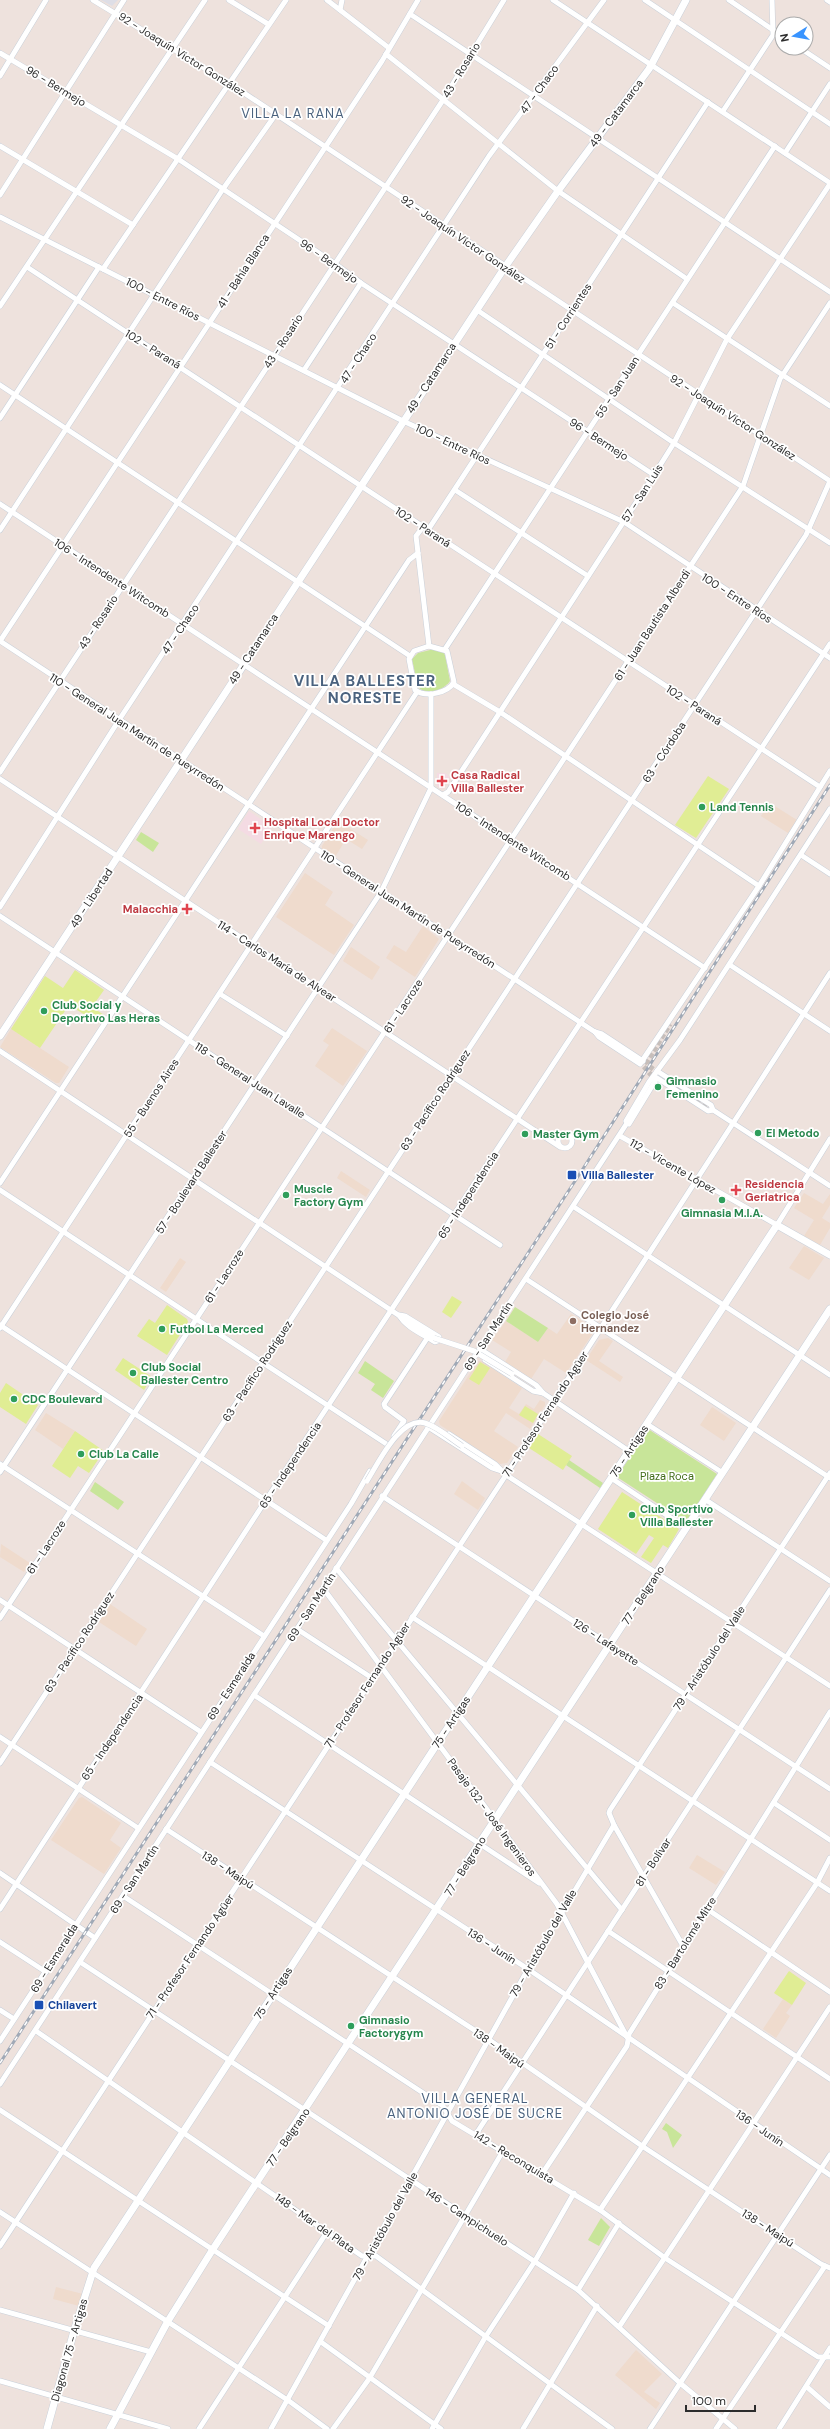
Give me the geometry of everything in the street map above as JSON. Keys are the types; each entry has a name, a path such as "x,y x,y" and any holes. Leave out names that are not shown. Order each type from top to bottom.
{"street":[{"path":"0,76 46,0"},
{"name":"92 - Joaquín Víctor González","path":"94,0 229,83 385,188 638,355 761,434 830,481"},
{"path":"0,195 124,0"},
{"path":"0,306 205,0"},
{"path":"229,0 268,24"},
{"path":"0,418 78,300 133,224 268,24 286,0"},
{"path":"327,0 389,48"},
{"path":"340,10 342,0"},
{"name":"41 - Bahía Blanca","path":"0,641 386,54 418,0"},
{"name":"43 - Rosario","path":"0,772 334,263 443,100 504,0"},
{"path":"553,0 830,183"},
{"name":"47 - Chaco","path":"0,907 119,720 498,144 604,0"},
{"path":"645,0 830,124"},
{"name":"49 - Catamarca","path":"181,760 505,267 558,191 652,65 686,0"},
{"path":"729,0 774,31"},
{"path":"723,111 750,71 774,31 772,0"},
{"path":"410,14 830,292"},
{"name":"96 - Bermejo","path":"0,52 178,159 334,263 361,283 654,475"},
{"path":"386,54 558,191 688,279"},
{"path":"812,56 830,68"},
{"path":"785,153 830,84"},
{"name":"51 - Corrientes","path":"428,530 708,102"},
{"path":"0,530 223,189 276,114"},
{"path":"0,146 133,224"},
{"name":"55 - San Juan","path":"445,649 724,222 776,146"},
{"name":"57 - San Luis","path":"443,795 448,792 654,475 674,443 727,339 830,183"},
{"name":"100 - Entre Ríos","path":"0,217 403,421 624,522 830,658"},
{"name":"102 - Paraná","path":"27,266 129,334 181,366 627,662 820,787"},
{"path":"304,370 361,283"},
{"path":"672,303 830,406"},
{"name":"61 - Juan Bautista Alberdi","path":"449,935 743,486 783,375 830,303"},
{"path":"477,310 610,398 674,443 830,543"},
{"path":"0,385 410,656"},
{"name":"63 - Córdoba","path":"515,979 809,529 830,481"},
{"path":"455,490 588,576"},
{"name":"106 - Intendente Witcomb","path":"0,504 705,968"},
{"path":"423,526 416,536 429,646"},
{"path":"0,1183 310,708 409,560 418,553"},
{"name":"110 - General Juan Martín de Pueyrredón","path":"0,641 381,892 449,935 595,1032 599,1038 641,1062 687,996"},
{"name":"65 - Independencia","path":"0,1909 266,1500 393,1310 830,644"},
{"path":"429,646 445,649 448,653 454,679 453,684 443,691 430,694 417,692 414,688 410,656 414,651 429,646"},
{"path":"453,684 500,712 632,801 699,844 759,886"},
{"path":"315,848 417,692"},
{"path":"430,694 431,788"},
{"name":"49 - Libertad","path":"0,1036 181,760"},
{"path":"670,1024 759,886 830,771"},
{"name":"114 - Carlos María de Alvear","path":"0,779 518,1119 556,1141 560,1147 569,1148 572,1139 565,1134 556,1141"},
{"name":"57 - Boulevard Ballester","path":"0,1472 2,1465 130,1275 381,892 431,788"},
{"name":"69 - San Martín","path":"621,1134 624,1124 657,1071 680,1040 730,965 830,809"},
{"name":"55 - Buenos Aires","path":"1,1326 315,848"},
{"path":"801,855 830,874"},
{"name":"118 - General Juan Lavalle","path":"0,916 500,1245"},
{"name":"61 - Lacroze","path":"0,1618 449,935"},
{"path":"730,965 830,1031"},
{"name":"71 - Profesor Fernando Agüer","path":"0,2246 602,1328 830,973"},
{"name":"63 - Pacífico Rodríguez","path":"0,1763 515,979"},
{"path":"220,994 287,1036"},
{"path":"0,1051 59,1092 434,1338 474,1350 554,1400 629,1450"},
{"path":"657,1071 711,1106 713,1110 830,1186"},
{"name":"69 - San Martín","path":"0,2084 36,2031 382,1496 574,1207 657,1078 708,1110 713,1110"},
{"name":"69 - San Martín","path":"621,1134 629,1120"},
{"name":"112 - Vicente López","path":"621,1134 697,1180 830,1255"},
{"name":"75 - Artigas","path":"92,2271 182,2130 361,1861 487,1666 777,1225 830,1139"},
{"path":"0,1190 330,1405 388,1445"},
{"path":"574,1207 830,1375"},
{"path":"526,1279 829,1476"},
{"name":"77 - Belgrano","path":"110,2429 168,2321 213,2249 437,1911 562,1716 611,1645 830,1309"},
{"path":"405,1316 438,1337 435,1342 402,1320 401,1317 405,1316"},
{"path":"1,1326 326,1540"},
{"name":"69 - Esmeralda","path":"0,2041 326,1540 351,1504 356,1492 404,1422 385,1407 384,1404 428,1337"},
{"path":"480,1349 536,1385 543,1393"},
{"path":"476,1355 533,1391 543,1393"},
{"path":"351,1504 400,1432 412,1423 428,1424 830,1686"},
{"path":"647,1424 723,1473"},
{"path":"429,1425 495,1464 501,1471"},
{"path":"2,1465 264,1636"},
{"name":"79 - Aristóbulo del Valle","path":"271,2429 289,2401 488,2039 614,1825 609,1813 638,1765 829,1476"},
{"path":"611,1478 686,1528"},
{"name":"126 - Lafayette","path":"382,1496 830,1789"},
{"path":"706,1500 830,1581"},
{"path":"336,1568 622,1910"},
{"name":"Pasaje 132 - José Ingenieros","path":"323,1588 562,1912 628,2038"},
{"name":"81 - Bolívar","path":"476,2134 693,1801 738,1729 830,1590"},
{"path":"0,1600 201,1732"},
{"path":"412,1617 830,1891"},
{"path":"297,1629 372,1678"},
{"path":"254,1695 541,1884"},
{"name":"83 - Bartolomé Mitre","path":"542,2174 627,2046 628,2038 683,1946 797,1767 830,1712"},
{"path":"0,1737 138,1828"},
{"name":"136 - Junín","path":"210,1762 528,1969 830,2175"},
{"path":"774,1803 830,1840"},
{"path":"614,1825 683,1946"},
{"name":"138 - Maipú","path":"166,1830 488,2039 642,2146 827,2267"},
{"path":"600,2210 817,1883 830,1858"},
{"path":"0,1873 95,1938"},
{"name":"142 - Reconquista","path":"123,1896 443,2106 452,2121 503,2150 600,2210 665,2258 818,2357 827,2357"},
{"path":"707,1909 830,1992"},
{"path":"608,1931 669,1970 830,2080"},
{"path":"0,1942 46,1972"},
{"name":"146 - Campichuelo","path":"80,1962 578,2290 680,2383 735,2429"},
{"path":"619,2327 830,2006"},
{"path":"0,2010 14,2019"},
{"name":"148 - Mar del Plata","path":"36,2031 182,2130 362,2256 376,2256 612,2429"},
{"path":"0,2110 286,2296 329,2326"},
{"path":"333,2429 369,2379 503,2150"},
{"path":"650,2429 830,2155"},
{"path":"433,2427 486,2336 535,2261 574,2194"},
{"path":"0,2212 289,2401 327,2429"},
{"path":"578,2290 618,2223"},
{"path":"199,2429 327,2232"},
{"path":"716,2429 779,2332 827,2267"},
{"name":"Diagonal 75 - Artigas","path":"47,2429 92,2271"},
{"path":"523,2429 549,2382 576,2344 597,2306"},
{"path":"0,2310 151,2352"},
{"path":"321,2342 433,2427 441,2429"},
{"path":"779,2429 827,2357 830,2348"},
{"path":"0,2381 168,2429"},
{"path":"807,2387 830,2407"}],"shaded area":[{"path":"101,0 118,0 112,6"},
{"name":"Casa Radical Villa Ballester","path":"437,773 445,773 450,777 442,789 437,786"},
{"path":"770,803 797,820 788,833 761,816"},
{"name":"Hospital Local Doctor Enrique Marengo","path":"249,811 272,827 261,844 238,829"},
{"path":"338,821 368,840 362,849 346,839 335,857 322,849 322,846"},
{"path":"305,873 333,892 325,905 354,925 334,955 276,917"},
{"path":"423,926 439,939 415,977 386,958 394,945 406,952"},
{"path":"351,947 380,967 372,980 343,961"},
{"path":"332,1028 367,1051 343,1086 315,1066 329,1045 323,1041"},
{"path":"11,1029 69,1067 59,1083 56,1083 0,1047"},
{"path":"341,1171 370,1190 366,1197 337,1178"},
{"path":"804,1193 823,1204 830,1194 830,1205 822,1218 830,1223 830,1228 820,1245 804,1236 814,1220 794,1208"},
{"path":"804,1246 824,1258 809,1280 789,1268"},
{"path":"180,1258 186,1262 166,1292 160,1288"},
{"path":"571,1314 592,1328 593,1333 566,1373 544,1359 531,1379 505,1362 511,1352 492,1340 506,1321 538,1342 548,1328 557,1334"},
{"path":"608,1338 613,1341 599,1361 623,1377 620,1382 586,1360 599,1340"},
{"path":"478,1361 481,1361 522,1388 509,1408 519,1414 526,1404 534,1409 540,1400 545,1402 545,1405 530,1429 506,1413 494,1431 518,1447 507,1463 500,1464 440,1425 439,1421"},
{"path":"712,1407 736,1423 724,1441 700,1425"},
{"path":"46,1413 75,1431 63,1449 35,1430"},
{"path":"462,1481 485,1498 478,1510 454,1494"},
{"path":"1,1544 30,1563 24,1572 0,1557"},
{"path":"110,1604 147,1629 136,1646 99,1622"},
{"path":"82,1797 121,1823 110,1840 121,1848 104,1874 51,1840 79,1798"},
{"path":"697,1855 725,1872 716,1885 689,1868"},
{"path":"783,1999 792,2005 786,2013 790,2016 776,2038 763,2029"},
{"path":"56,2287 83,2294 79,2306 53,2299"},
{"path":"636,2350 662,2374 644,2392 660,2403 656,2409 615,2375"}],"green space":[{"path":"434,649 443,652 445,655 450,681 444,687 435,691 421,690 418,687 412,659 418,653"},
{"name":"Land Tennis","path":"708,776 729,789 696,838 675,825"},
{"path":"141,832 159,843 153,852 136,840"},
{"name":"Club Social y Deportivo Las Heras","path":"75,970 104,990 92,1007 104,1015 98,1023 69,1005 40,1048 11,1029 45,976 63,988"},
{"path":"452,1296 462,1302 451,1318 442,1312"},
{"name":"Futbol La Merced","path":"167,1305 187,1319 188,1322 167,1355 137,1336 149,1319 155,1323"},
{"path":"515,1307 548,1328 538,1342 506,1321"},
{"name":"Club Social Ballester Centro","path":"123,1358 152,1377 144,1390 115,1370"},
{"path":"365,1361 394,1381 383,1398 371,1390 375,1384 358,1373"},
{"path":"480,1362 490,1368 479,1385 469,1379"},
{"name":"CDC Boulevard","path":"6,1383 38,1405 26,1424 0,1407 0,1393"},
{"path":"525,1406 538,1414 533,1423 519,1415"},
{"name":"Plaza Roca","path":"648,1429 717,1474 686,1522 617,1477"},
{"name":"Club La Calle","path":"75,1431 104,1451 89,1473 78,1466 70,1478 52,1466"},
{"path":"538,1434 572,1456 563,1470 529,1448"},
{"path":"569,1460 603,1483 600,1488 566,1465"},
{"path":"95,1482 124,1502 118,1510 90,1491"},
{"name":"Club Sportivo Villa Ballester","path":"622,1492 679,1529 668,1548 663,1545 651,1563 641,1557 654,1538 649,1535 636,1554 598,1529"},
{"path":"789,1971 806,1983 792,2005 774,1993"},
{"path":"666,2123 682,2135 673,2148 667,2132 662,2129"},
{"path":"601,2218 610,2227 599,2246 588,2240"}],"tunnel":[{"path":"659,1074 649,1066 647,1062 670,1024"},
{"path":"639,1061 653,1079"},
{"path":"665,1079 713,1110"}],"railway":[{"path":"0,2063 577,1178 830,785"}],"place":[{"name":"Casa Radical Villa Ballester","path":"442,781"},
{"name":"Land Tennis","path":"702,807"},
{"name":"Hospital Local Doctor Enrique Marengo","path":"255,828"},
{"name":"Malacchia","path":"187,909"},
{"name":"Club Social y Deportivo Las Heras","path":"44,1011"},
{"name":"Gimnasio Femenino","path":"658,1087"},
{"name":"El Metodo","path":"758,1133"},
{"name":"Master Gym","path":"525,1134"},
{"name":"Villa Ballester","path":"572,1175"},
{"name":"Residencia Geriatrica","path":"736,1190"},
{"name":"Muscle Factory Gym","path":"286,1195"},
{"name":"Gimnasia M.I.A.","path":"722,1200"},
{"name":"Colegio José Hernandez","path":"573,1321"},
{"name":"Futbol La Merced","path":"162,1329"},
{"name":"Club Social Ballester Centro","path":"133,1373"},
{"name":"CDC Boulevard","path":"14,1399"},
{"name":"Club La Calle","path":"81,1454"},
{"name":"Club Sportivo Villa Ballester","path":"632,1515"},
{"name":"Chilavert","path":"39,2005"},
{"name":"Gimnasio Factorygym","path":"351,2026"}],"district":[{"name":"VILLA LA RANA","path":"293,113"},
{"name":"VILLA BALLESTER NORESTE","path":"365,690"},
{"name":"VILLA GENERAL ANTONIO JOSÉ DE SUCRE","path":"475,2106"}]}
